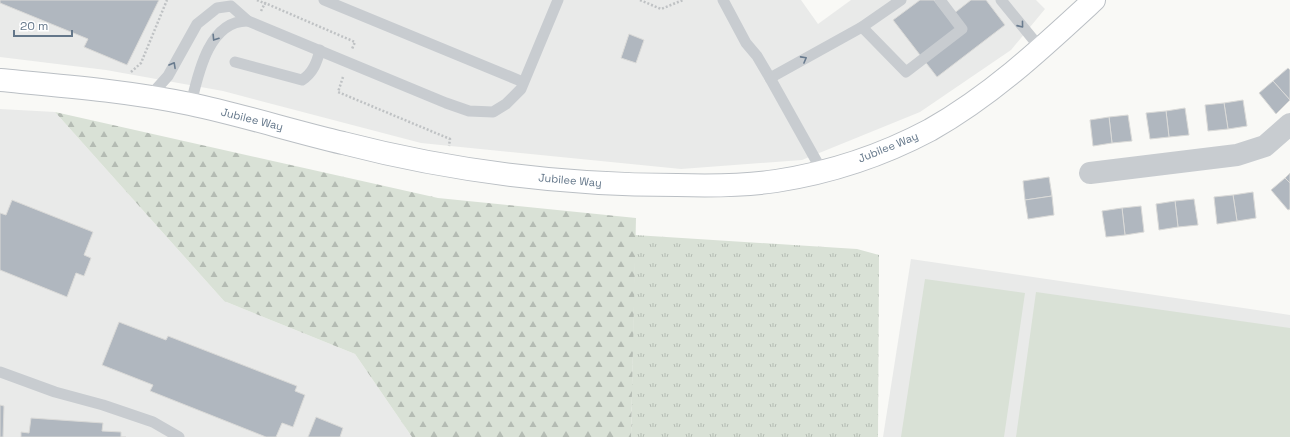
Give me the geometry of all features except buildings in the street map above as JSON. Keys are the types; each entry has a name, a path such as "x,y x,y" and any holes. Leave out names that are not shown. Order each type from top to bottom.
{"street":[{"name":"Jubilee Way","path":"0,80 150,96 252,118 344,144 447,164 525,176 630,185 720,186 775,181 822,171 881,152 929,130 980,99 1025,64 1094,0"},
{"path":"1090,173 1237,155 1265,146 1290,124"}],"lane":[{"path":"324,0 523,82"},
{"path":"191,104 199,74 209,47 218,32 241,20 252,22 446,103 469,111 493,112 506,104 521,89 558,0"},
{"path":"723,0 746,43 758,56 822,171"},
{"path":"770,78 862,27 901,0"},
{"path":"862,27 906,72 962,29 940,0"},
{"path":"1001,0 1041,49"},
{"path":"150,96 168,76 197,24 217,8 231,6 252,22"},
{"path":"235,62 302,80 309,76 317,62 320,50"},
{"path":"0,372 55,392 103,405 153,422 179,437"}],"path":[{"path":"120,92 126,78 141,63 167,0"},
{"path":"257,0 355,42 338,92 450,139 447,164"},
{"path":"640,0 661,9 682,0"},
{"path":"252,22 265,3 266,4"}],"shaded area":[{"path":"0,0 801,0 818,24 851,0 1036,0 1045,9 1011,50 920,112 802,160 681,169 421,143 223,91 106,70 0,57"},
{"path":"0,109 55,112 224,301 355,354 412,437 0,437"},
{"path":"911,259 1290,315 1290,437 883,437"}],"green space":[{"path":"55,112 438,198 636,218 631,437 412,437 355,354 224,301"},
{"path":"635,235 857,249 879,255 878,437 631,437"},
{"path":"925,279 1025,293 1004,437 901,437"},
{"path":"1036,292 1290,328 1290,437 1016,437"}]}
